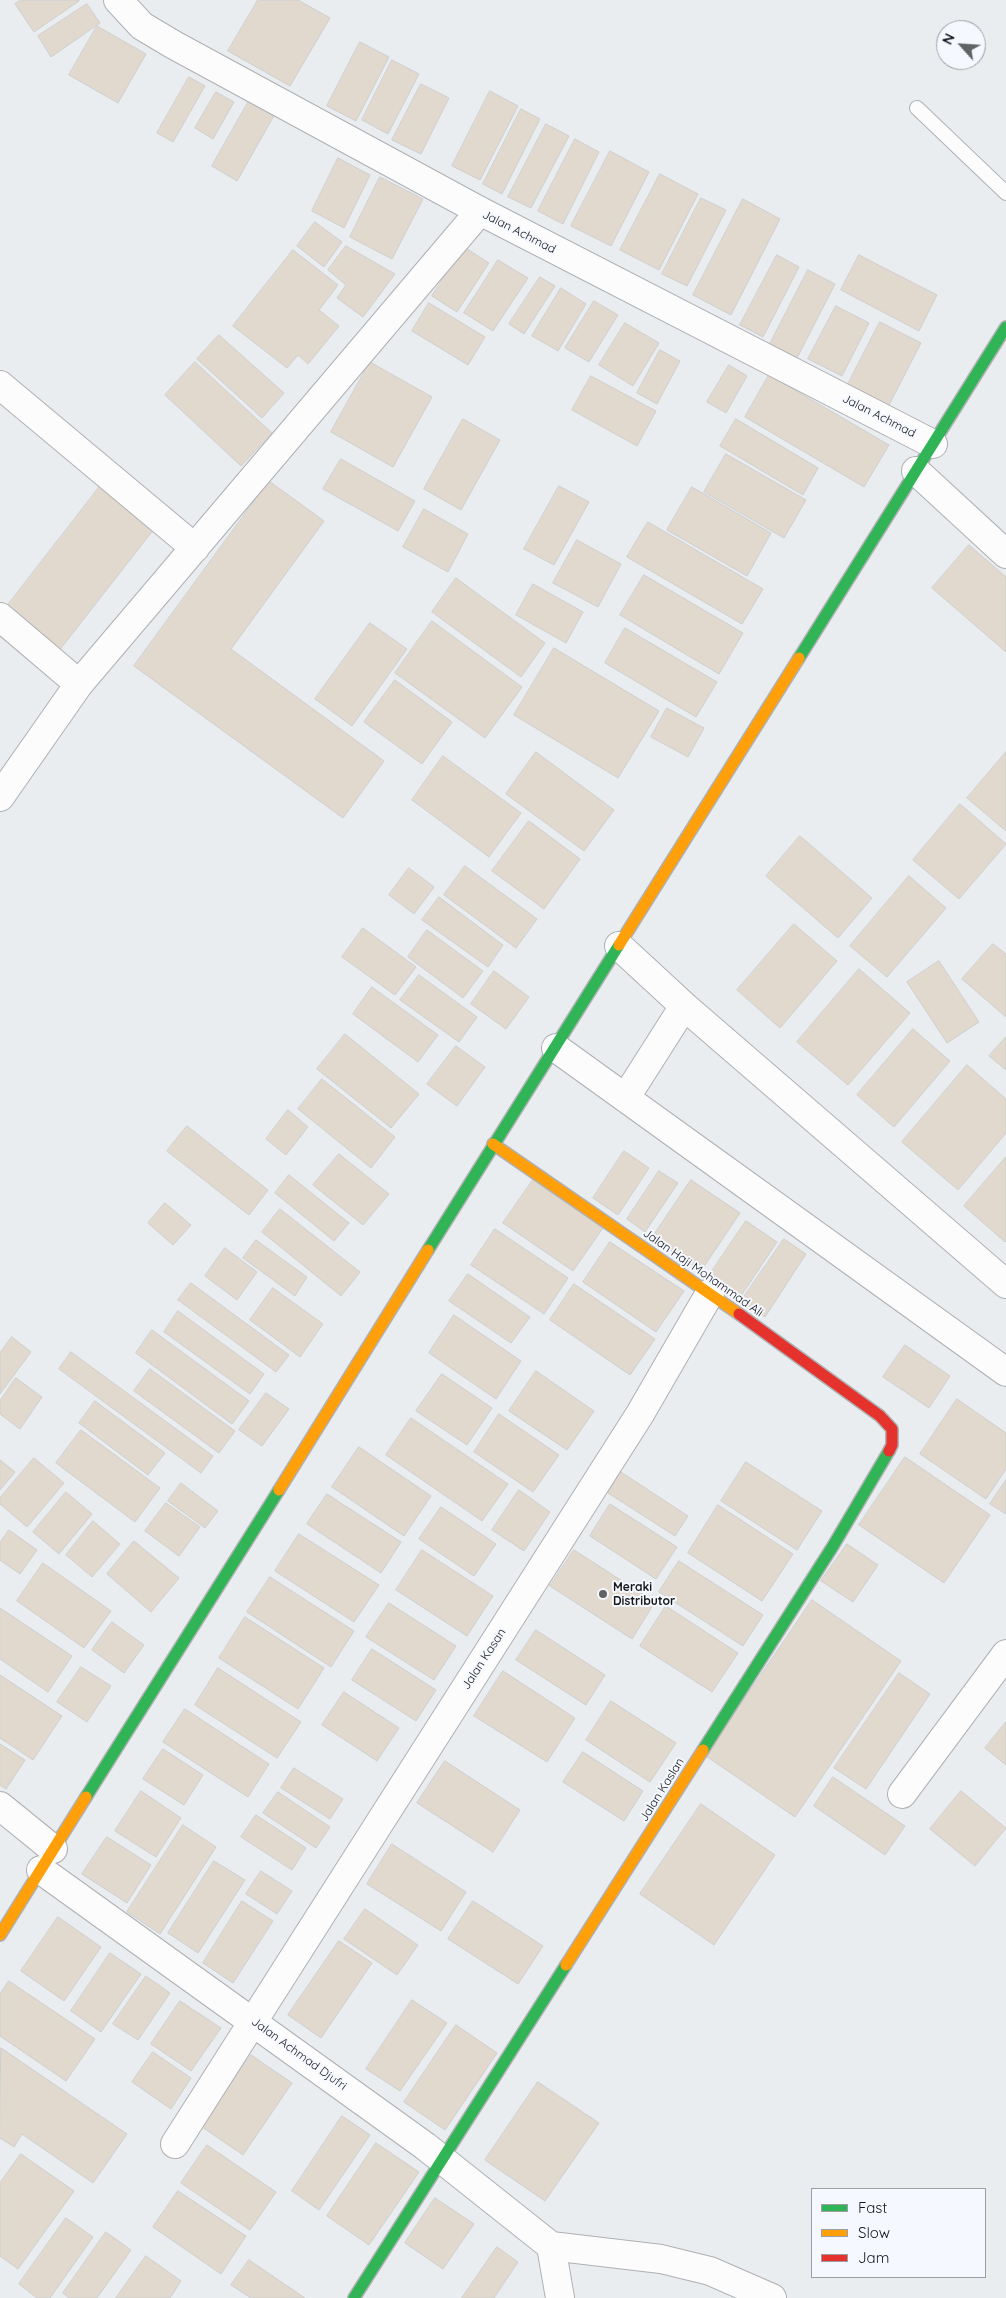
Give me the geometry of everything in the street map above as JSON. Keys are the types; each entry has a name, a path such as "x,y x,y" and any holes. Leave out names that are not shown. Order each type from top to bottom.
{"street":[{"name":"Jalan Achmad","path":"118,0 142,26 480,212 933,444"},
{"path":"0,797 79,684 480,212"},
{"path":"0,1935 493,1144 556,1048 1006,327"},
{"path":"0,385 195,548"},
{"path":"916,471 1006,554"},
{"path":"0,617 79,684"},
{"path":"619,946 684,1006 1006,1284"},
{"path":"626,1096 684,1006"},
{"path":"556,1048 626,1096 1006,1372"},
{"name":"Jalan Haji Mohammad Ali","path":"493,1144 710,1293 880,1416 892,1429"},
{"name":"Jalan Kasan","path":"175,2144 635,1423 710,1293"},
{"name":"Jalan Kaslan","path":"354,2298 881,1468 892,1445 892,1429"},
{"path":"902,1794 1006,1654"},
{"name":"Jalan Achmad Djufri","path":"0,1806 47,1859 253,2022 443,2160 551,2246"},
{"path":"560,2298 551,2246 661,2259 710,2271 772,2298"}],"lane":[{"path":"917,108 1006,192"}],"building":[{"path":"21,0 79,1 34,32 15,4"},
{"path":"258,0 298,0 330,18 290,86 228,51"},
{"path":"87,4 100,23 51,57 38,36"},
{"path":"97,26 146,54 118,103 69,75"},
{"path":"360,42 389,57 356,121 327,106"},
{"path":"392,60 419,74 388,134 362,120"},
{"path":"189,77 205,86 173,142 157,133"},
{"path":"421,84 449,98 421,154 392,140"},
{"path":"490,91 518,106 480,180 452,166"},
{"path":"216,92 234,102 213,139 195,128"},
{"path":"250,99 275,114 237,181 212,166"},
{"path":"521,109 540,119 502,194 483,184"},
{"path":"546,124 569,136 531,208 508,197"},
{"path":"575,139 599,152 563,224 538,211"},
{"path":"610,151 649,172 611,246 571,226"},
{"path":"338,158 370,175 344,228 312,211"},
{"path":"660,174 698,194 659,270 620,250"},
{"path":"380,177 423,199 392,259 350,237"},
{"path":"701,198 726,210 687,286 662,274"},
{"path":"743,199 780,219 731,315 693,295"},
{"path":"315,222 342,242 324,267 297,246"},
{"path":"346,246 395,274 363,317 337,298 346,285 328,270"},
{"path":"464,247 489,263 457,312 432,296"},
{"path":"293,250 338,285 319,310 339,326 308,364 298,355 287,368 233,326"},
{"path":"777,255 799,267 763,337 740,325"},
{"path":"859,255 937,295 919,331 841,290"},
{"path":"498,260 528,278 493,331 464,313"},
{"path":"808,270 835,284 797,358 770,344"},
{"path":"540,277 555,286 524,334 509,324"},
{"path":"561,288 586,304 558,351 532,336"},
{"path":"594,301 618,315 589,362 565,348"},
{"path":"429,303 485,337 468,365 412,331"},
{"path":"836,306 869,323 842,376 808,359"},
{"path":"880,322 921,343 888,407 847,386"},
{"path":"625,323 659,343 633,386 599,365"},
{"path":"219,335 284,393 262,418 197,359"},
{"path":"660,350 680,361 657,404 637,393"},
{"path":"195,362 272,433 241,466 165,395"},
{"path":"370,362 432,397 393,467 331,432"},
{"path":"729,365 747,376 726,413 707,402"},
{"path":"769,375 889,445 864,487 745,417"},
{"path":"591,376 656,411 637,446 572,410"},
{"path":"463,419 500,440 461,510 424,489"},
{"path":"736,419 818,468 803,495 720,446"},
{"path":"726,454 806,500 784,538 704,492"},
{"path":"341,459 415,501 398,531 323,489"},
{"path":"104,481 158,524 58,652 4,610"},
{"path":"269,481 324,521 231,649 384,761 343,818 134,666"},
{"path":"559,486 589,502 554,565 524,549"},
{"path":"692,487 771,533 747,576 667,530"},
{"path":"424,509 468,534 448,572 403,547"},
{"path":"648,522 763,589 742,624 627,557"},
{"path":"577,540 621,564 598,607 553,583"},
{"path":"969,545 1006,577 1006,652 932,588"},
{"path":"644,575 743,633 719,674 620,615"},
{"path":"456,578 545,643 521,677 432,612"},
{"path":"533,584 583,612 566,643 516,615"},
{"path":"432,621 522,687 485,738 395,673"},
{"path":"370,623 407,649 352,726 315,699"},
{"path":"625,628 717,682 696,717 605,663"},
{"path":"554,648 659,711 618,778 514,715"},
{"path":"395,680 452,722 422,764 364,722"},
{"path":"667,708 704,728 688,757 651,737"},
{"path":"536,752 614,810 584,851 506,794"},
{"path":"1006,752 1006,831 967,798"},
{"path":"443,756 521,813 489,857 412,800"},
{"path":"960,804 1006,844 959,899 913,860"},
{"path":"529,821 580,859 544,909 492,871"},
{"path":"800,836 872,898 838,938 766,876"},
{"path":"465,866 537,919 516,948 444,895"},
{"path":"409,868 434,887 414,914 389,895"},
{"path":"909,876 946,908 887,977 850,946"},
{"path":"439,897 503,945 488,967 422,920"},
{"path":"794,924 837,961 780,1028 737,990"},
{"path":"363,928 416,967 395,995 342,957"},
{"path":"427,930 483,971 463,998 408,957"},
{"path":"993,944 1006,954 1006,1017 962,979"},
{"path":"939,961 979,1022 947,1043 907,982"},
{"path":"859,969 910,1013 848,1085 797,1042"},
{"path":"494,971 529,997 506,1029 471,1004"},
{"path":"419,975 477,1017 459,1042 400,1000"},
{"path":"372,987 438,1035 418,1062 353,1014"},
{"path":"913,1029 950,1061 894,1127 857,1095"},
{"path":"345,1034 419,1094 391,1128 317,1069"},
{"path":"1006,1037 1006,1070 989,1056"},
{"path":"456,1046 485,1067 457,1106 427,1084"},
{"path":"967,1065 1006,1099 1006,1133 958,1190 902,1142"},
{"path":"322,1079 395,1137 371,1168 298,1109"},
{"path":"288,1110 308,1127 286,1155 266,1139"},
{"path":"187,1126 268,1190 249,1215 167,1151"},
{"path":"624,1151 649,1168 618,1215 593,1198"},
{"path":"339,1154 389,1194 363,1225 313,1185"},
{"path":"1006,1157 1006,1241 1005,1242 964,1206"},
{"path":"659,1171 678,1183 645,1232 627,1219"},
{"path":"289,1175 349,1223 334,1241 275,1193"},
{"path":"535,1177 605,1225 573,1271 503,1223"},
{"path":"691,1180 740,1213 701,1271 652,1238"},
{"path":"165,1203 191,1225 173,1245 148,1223"},
{"path":"280,1209 360,1272 341,1296 262,1232"},
{"path":"746,1221 777,1242 741,1296 710,1274"},
{"path":"495,1229 568,1278 544,1314 471,1265"},
{"path":"784,1239 806,1254 765,1317 741,1301"},
{"path":"256,1240 307,1277 295,1296 243,1258"},
{"path":"610,1242 684,1291 656,1332 583,1282"},
{"path":"225,1248 257,1272 237,1300 205,1276"},
{"path":"468,1274 530,1317 511,1343 449,1301"},
{"path":"191,1283 289,1355 276,1372 178,1300"},
{"path":"574,1284 655,1339 630,1375 550,1320"},
{"path":"273,1288 323,1324 300,1357 250,1320"},
{"path":"178,1311 264,1374 250,1394 164,1332"},
{"path":"454,1315 521,1361 496,1399 429,1353"},
{"path":"152,1330 249,1401 232,1424 136,1353"},
{"path":"12,1337 31,1352 0,1394 0,1353"},
{"path":"905,1345 950,1376 929,1408 883,1377"},
{"path":"71,1352 213,1456 201,1473 59,1369"},
{"path":"150,1369 235,1431 219,1453 134,1391"},
{"path":"536,1371 594,1411 567,1450 509,1411"},
{"path":"442,1374 492,1408 467,1445 416,1411"},
{"path":"16,1378 42,1397 20,1429 0,1414 0,1401"},
{"path":"266,1393 289,1409 262,1446 239,1430"},
{"path":"957,1399 1006,1433 1006,1469 986,1499 920,1454"},
{"path":"95,1401 165,1453 148,1475 79,1423"},
{"path":"499,1414 559,1455 533,1492 474,1452"},
{"path":"411,1418 508,1484 482,1521 386,1455"},
{"path":"81,1430 160,1488 135,1522 56,1463"},
{"path":"359,1447 431,1496 404,1536 332,1487"},
{"path":"905,1457 990,1515 944,1583 859,1525"},
{"path":"34,1458 64,1483 27,1527 0,1504 0,1498"},
{"path":"0,1460 15,1472 0,1490"},
{"path":"746,1462 822,1511 797,1550 721,1501"},
{"path":"621,1472 688,1516 675,1536 608,1493"},
{"path":"1006,1480 1006,1514 990,1504"},
{"path":"181,1483 218,1511 205,1528 168,1501"},
{"path":"519,1490 550,1512 524,1551 492,1530"},
{"path":"66,1492 92,1514 59,1554 33,1532"},
{"path":"327,1494 401,1542 381,1573 307,1524"},
{"path":"166,1503 200,1527 179,1556 145,1531"},
{"path":"610,1504 677,1547 656,1579 590,1536"},
{"path":"718,1505 793,1554 762,1601 688,1553"},
{"path":"441,1507 496,1544 474,1576 419,1539"},
{"path":"93,1521 120,1544 92,1577 66,1555"},
{"path":"9,1530 37,1550 20,1574 0,1560 0,1543"},
{"path":"299,1534 379,1585 354,1622 275,1571"},
{"path":"134,1541 179,1578 151,1612 107,1574"},
{"path":"847,1544 878,1565 853,1602 821,1581"},
{"path":"422,1550 493,1596 467,1636 396,1590"},
{"name":"Meraki Distributor","path":"574,1550 655,1602 632,1639 550,1586"},
{"path":"679,1561 763,1615 743,1646 659,1592"},
{"path":"43,1563 111,1611 84,1648 17,1601"},
{"path":"270,1577 354,1631 331,1667 247,1612"},
{"path":"812,1600 901,1661 795,1817 706,1756"},
{"path":"389,1603 456,1646 434,1680 366,1637"},
{"path":"666,1606 738,1653 712,1692 640,1646"},
{"path":"0,1608 72,1656 48,1692 0,1659"},
{"path":"245,1617 324,1668 298,1709 219,1658"},
{"path":"112,1622 144,1645 124,1673 92,1650"},
{"path":"536,1630 605,1675 586,1705 516,1660"},
{"path":"372,1649 436,1690 416,1721 352,1680"},
{"path":"81,1667 111,1686 87,1722 57,1702"},
{"path":"218,1668 301,1722 277,1758 195,1705"},
{"path":"503,1671 575,1718 547,1762 474,1716"},
{"path":"899,1673 930,1694 866,1789 834,1768"},
{"path":"0,1675 62,1716 33,1760 0,1738"},
{"path":"344,1692 399,1728 377,1761 322,1725"},
{"path":"611,1701 676,1743 650,1782 586,1740"},
{"path":"185,1709 269,1764 248,1797 163,1742"},
{"path":"1006,1722 1006,1765 985,1748"},
{"path":"0,1744 25,1760 6,1789 0,1785"},
{"path":"163,1749 203,1775 184,1805 143,1779"},
{"path":"583,1752 643,1791 624,1821 563,1782"},
{"path":"445,1761 520,1810 493,1852 417,1803"},
{"path":"294,1768 343,1799 330,1819 281,1788"},
{"path":"833,1777 905,1826 885,1855 814,1806"},
{"path":"141,1791 181,1818 156,1857 115,1831"},
{"path":"961,1791 1006,1828 975,1866 930,1829"},
{"path":"278,1792 330,1827 316,1848 263,1813"},
{"path":"701,1804 775,1855 714,1945 640,1894"},
{"path":"256,1815 306,1848 292,1870 241,1837"},
{"path":"183,1825 216,1847 160,1934 127,1912"},
{"path":"107,1837 151,1865 127,1903 82,1874"},
{"path":"392,1844 466,1892 441,1931 367,1884"},
{"path":"214,1861 245,1880 198,1953 168,1933"},
{"path":"261,1871 292,1891 277,1914 246,1894"},
{"path":"242,1901 273,1921 233,1983 203,1963"},
{"path":"473,1901 543,1946 518,1984 448,1939"},
{"path":"365,1909 418,1945 397,1975 344,1939"},
{"path":"58,1917 101,1947 64,2001 21,1971"},
{"path":"339,1941 372,1963 321,2038 288,2015"},
{"path":"110,1953 141,1974 101,2032 71,2011"},
{"path":"146,1976 170,1993 138,2040 113,2024"},
{"path":"9,1981 95,2039 66,2081 0,2036 0,1994"},
{"path":"412,2000 447,2023 400,2091 366,2069"},
{"path":"180,2001 221,2028 191,2071 151,2044"},
{"path":"456,2025 497,2053 445,2130 404,2102"},
{"path":"1,2048 127,2134 93,2183 22,2134 14,2147 0,2138"},
{"path":"153,2052 191,2078 171,2109 132,2082"},
{"path":"251,2055 292,2083 243,2155 202,2127"},
{"path":"538,2082 599,2123 545,2201 485,2160"},
{"path":"342,2116 370,2135 319,2210 292,2191"},
{"path":"376,2143 419,2172 369,2245 327,2216"},
{"path":"207,2145 276,2192 250,2230 181,2183"},
{"path":"21,2154 74,2191 18,2269 0,2256 0,2183"},
{"path":"178,2191 246,2236 221,2274 153,2227"},
{"path":"435,2198 474,2224 443,2269 405,2243"},
{"path":"66,2218 93,2237 50,2298 37,2298 19,2284"},
{"path":"106,2232 131,2250 97,2298 69,2298 63,2293"},
{"path":"497,2247 518,2262 494,2298 462,2298"},
{"path":"146,2256 181,2281 170,2298 116,2298"},
{"path":"249,2260 305,2298 251,2298 231,2285"}],"traffic: fast":[{"path":"799,658 1006,327"},
{"path":"428,1250 619,945"},
{"path":"703,1750 833,1546 889,1451"},
{"path":"86,1797 279,1490"},
{"path":"354,2298 566,1965"}],"traffic: slow":[{"path":"619,945 799,658"},
{"path":"493,1144 739,1314"},
{"path":"279,1490 428,1250"},
{"path":"566,1965 703,1750"},
{"path":"0,1935 86,1797"}],"traffic: jam":[{"path":"739,1314 880,1416 892,1429 892,1445 889,1451"}],"place":[{"name":"Meraki Distributor","path":"603,1594"}]}
